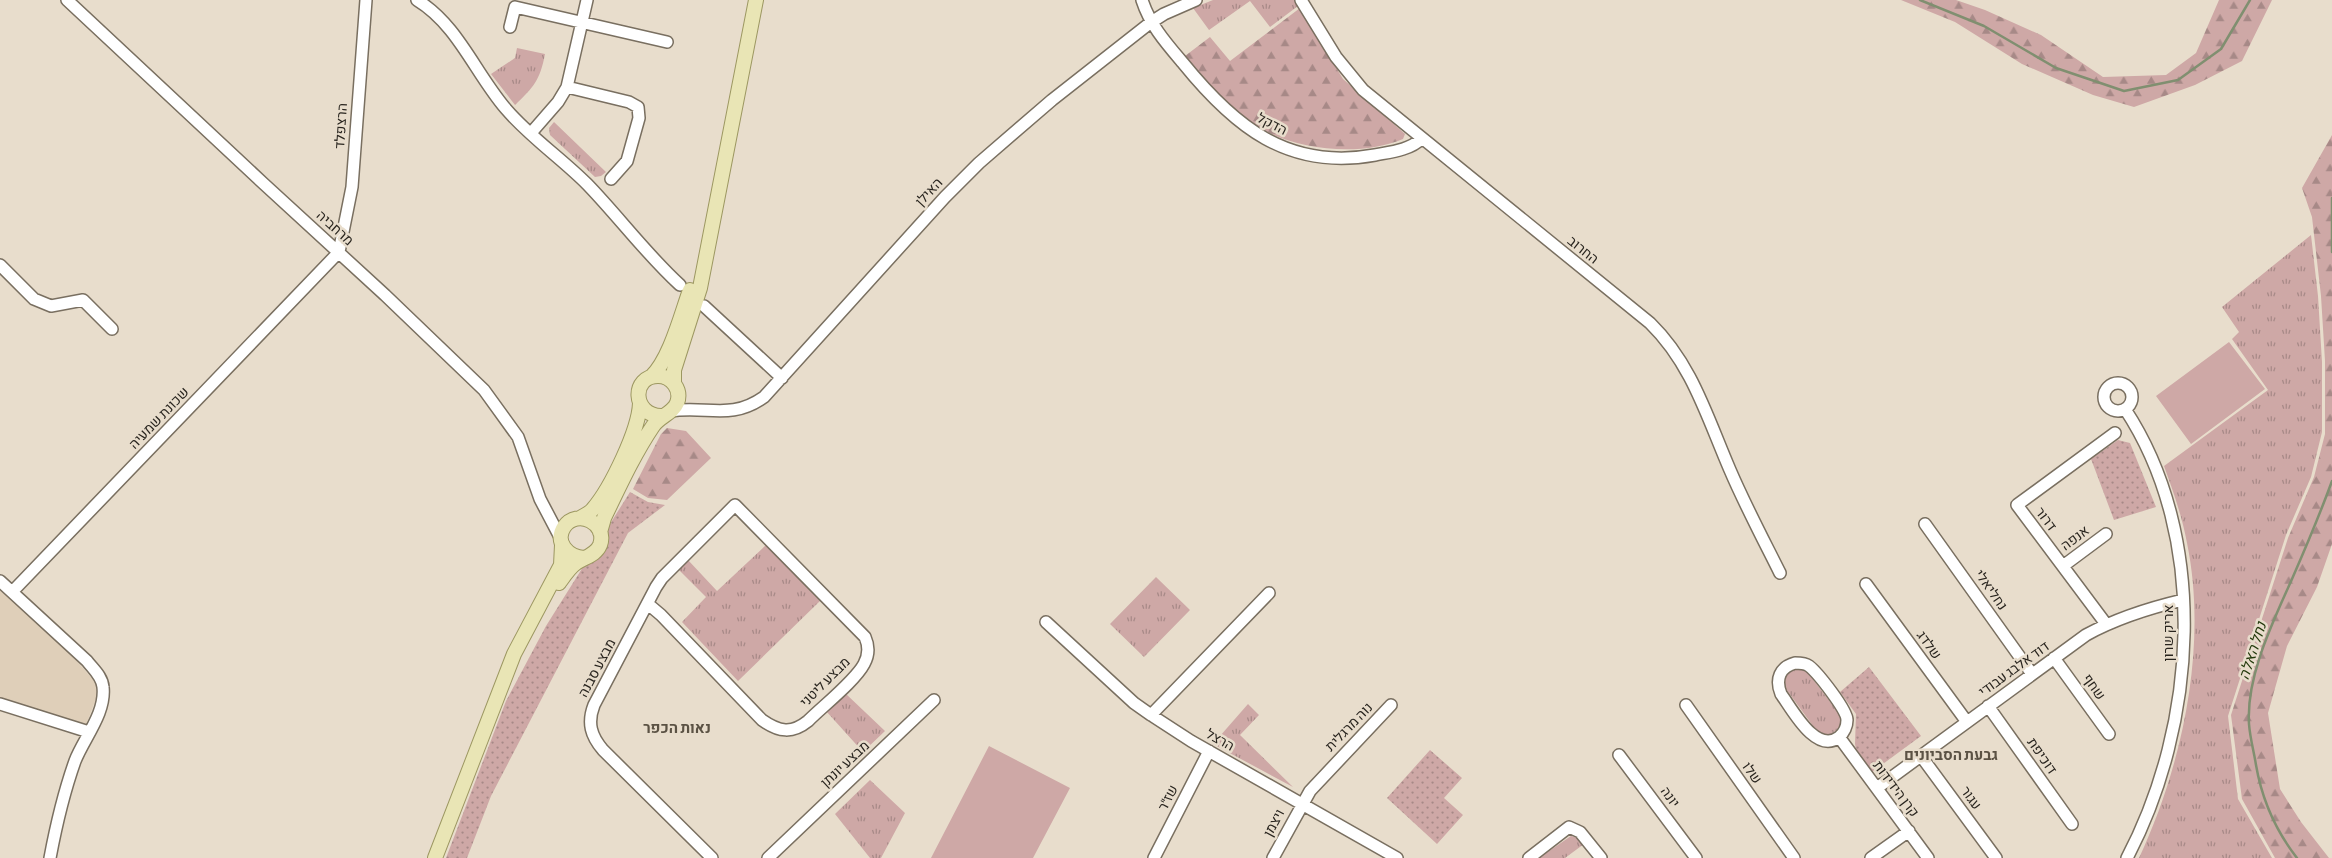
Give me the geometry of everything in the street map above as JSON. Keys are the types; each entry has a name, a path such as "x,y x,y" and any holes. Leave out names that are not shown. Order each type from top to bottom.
{"main road":[{"path":"536,614 567,572 584,558 596,552 601,539 601,524 644,442 666,414 677,404 674,370 700,288 756,0"},
{"path":"666,414 648,413 638,397 641,385 656,372 666,353 692,286 726,159"},
{"path":"651,377 664,376 676,389"},
{"path":"435,858 514,654 561,565 564,527 592,511 617,469 638,420 640,403"},
{"path":"577,518 593,521 600,532"},
{"path":"562,542 571,555 584,558"}],"street":[{"name":"מרחביה","path":"67,0 339,252 484,390 518,437 543,507 562,542"},
{"name":"הרצפלד","path":"339,252 352,187 366,0"},
{"path":"531,133 558,102 567,87 587,0"},
{"path":"1142,0 1150,23"},
{"name":"האילן","path":"666,414 702,410 724,412 747,407 764,397 940,202 974,167 1052,100 1150,23 1196,0"},
{"name":"החרוב","path":"1301,0 1336,57 1353,79 1421,139 1650,323 1669,343 1688,371 1731,473 1780,573"},
{"path":"423,2 444,20 487,85 508,111 587,185 644,250 680,285"},
{"path":"510,27 515,7 667,42"},
{"name":"הדקל","path":"1150,23 1214,100 1242,124 1273,143 1313,155 1338,158 1365,156 1403,148 1414,145 1421,139"},
{"path":"567,87 629,102 639,110 639,118 627,162 611,179"},
{"name":"שכונת שמעיה","path":"12,592 339,252"},
{"path":"0,265 34,299 51,306 83,300 112,329"},
{"path":"704,306 782,378"},
{"name":"האילן","path":"676,389 683,400 702,410"},
{"name":"אריק שרון","path":"2125,410 2142,440 2171,516 2182,571 2183,600 2183,658 2174,720 2161,774 2150,808 2127,858"},
{"name":"דרור","path":"2106,624 2017,505 2115,433"},
{"name":"מבצע סבנה","path":"706,858 694,843 603,750 591,731 590,715 648,604 670,569 735,505"},
{"name":"מבצע ליטני","path":"648,604 667,621 762,720 778,729 794,730 808,721 859,671 867,657 868,644 865,637 735,505"},
{"path":"543,507 559,517 577,518"},
{"name":"נחליאלי","path":"1925,524 2032,674"},
{"name":"אנפה","path":"2062,566 2106,534"},
{"path":"0,581 87,661 99,676 103,685 103,697 76,761 50,858"},
{"name":"שלדג","path":"1866,584 1966,722"},
{"path":"1151,715 1269,593"},
{"name":"דוד אלבג עבודי","path":"1877,788 2086,634 2150,607 2183,600"},
{"name":"הרצל","path":"1046,622 1134,703 1151,715 1210,751 1398,858"},
{"name":"שחף","path":"2054,658 2109,734"},
{"path":"1795,662 1802,663 1813,669 1846,714 1846,726 1839,737 1833,740 1820,740 1810,732 1778,688 1779,674 1783,669 1795,662"},
{"name":"מבצע יונתן","path":"767,858 934,700"},
{"path":"0,704 89,732"},
{"name":"נוה מרגלית","path":"1302,802 1391,705"},
{"name":"שלו","path":"1686,706 1794,858"},
{"name":"דוכיפת","path":"1988,706 2072,824"},
{"name":"קרן הידידות","path":"1839,737 1928,858"},
{"name":"שז\"ר","path":"1154,858 1210,751"},
{"name":"יונה","path":"1619,755 1696,858"},
{"name":"עגור","path":"1921,756 1996,858"},
{"name":"ויצמן","path":"1273,858 1302,802"},
{"path":"1529,858 1569,827 1577,830 1601,858"},
{"path":"1871,858 1909,832"},
{"name":"מבצע סבנה","path":"694,843 712,858"}],"shaded area":[{"path":"0,590 68,651 95,682 97,696 86,725 0,700"}],"green space":[{"path":"1213,0 1295,0 1298,6 1270,27 1250,1 1209,30 1193,8"},
{"path":"1901,0 1956,0 1985,10 2041,35 2103,77 2166,75 2196,53 2219,0 2272,0 2242,61 2195,85 2134,107 2093,95 2022,64 1955,22"},
{"path":"1300,8 1343,79 1405,134 1403,139 1385,145 1345,149 1304,145 1284,139 1266,132 1241,115 1215,91 1185,56 1210,37 1230,61"},
{"path":"517,48 545,54 538,77 527,93 515,105 491,74 515,58"},
{"path":"554,122 606,172 601,176 595,177 550,135 549,128"},
{"path":"2332,135 2332,544 2317,587 2287,646 2268,713 2280,789 2301,822 2329,858 2275,858 2242,799 2231,715 2288,538 2314,477 2325,434 2325,361 2321,296 2312,217 2302,188"},
{"path":"2311,235 2318,296 2322,362 2322,432 2311,477 2286,535 2228,716 2238,799 2272,858 2139,858 2155,822 2179,744 2193,663 2195,622 2193,582 2183,523 2164,466 2268,390 2232,339 2239,332 2222,307"},
{"path":"2229,342 2265,389 2191,444 2156,396"},
{"path":"667,428 686,431 711,458 667,500 648,498 633,489 661,434"},
{"path":"2118,440 2130,443 2156,507 2114,520 2091,459"},
{"path":"630,492 648,502 665,505 628,533 491,796 467,858 446,858 506,701 546,626"},
{"path":"766,545 820,601 738,681 682,622 706,597 678,569 688,560 717,591"},
{"path":"1156,577 1190,610 1144,657 1110,624"},
{"path":"1795,667 1806,670 1840,715 1840,727 1830,735 1821,734 1816,730 1786,689 1782,681 1787,672"},
{"path":"1869,667 1921,736 1872,772 1856,749 1856,714 1840,692"},
{"path":"845,693 885,731 863,752 826,711"},
{"path":"1248,704 1259,715 1240,735 1293,787 1213,744"},
{"path":"989,746 1070,788 1033,858 931,858"},
{"path":"1430,750 1462,778 1444,798 1463,815 1437,844 1387,798"},
{"path":"870,780 905,813 881,858 870,858 835,814"},
{"path":"1571,836 1577,837 1584,844 1565,858 1539,858"}],"waterway":[{"path":"1920,0 1984,26 2056,68 2124,91 2178,80 2221,49 2250,0"},
{"name":"נחל האלה","path":"2332,198 2332,252"},
{"name":"נחל האלה","path":"2297,858 2276,826 2266,803 2250,734 2249,706 2256,668 2262,650 2332,481"}],"district":[{"name":"נאות הכפר","path":"677,728"},
{"name":"גבעת הסביונים","path":"1951,755"}]}
